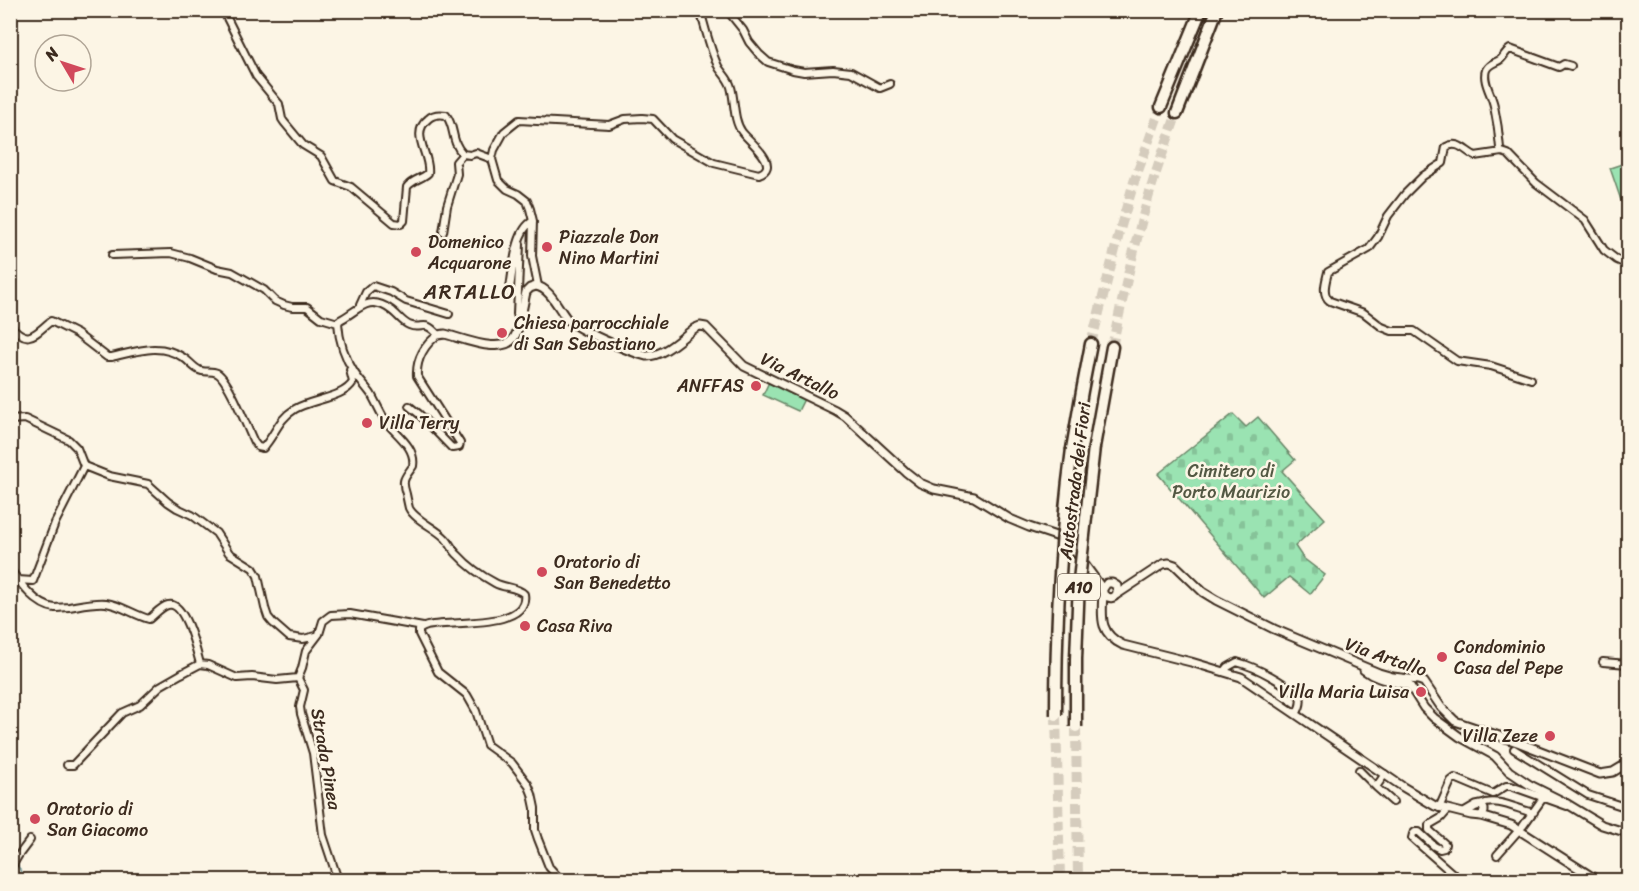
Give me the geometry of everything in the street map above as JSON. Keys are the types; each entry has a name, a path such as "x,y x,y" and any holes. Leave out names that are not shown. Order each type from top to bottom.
{"highway":[{"path":"1161,107 1202,10"},
{"path":"1177,113 1217,10"},
{"name":"Autostrada dei Fiori","path":"1056,715 1056,637 1060,556 1072,449 1091,344"},
{"name":"Autostrada dei Fiori","path":"1076,727 1079,580 1094,447 1112,347"}],"street":[{"path":"223,10 256,76 279,104 284,122 303,145 321,156 334,181 351,187 394,223 401,224 404,221 407,187 410,183 424,177 429,170 420,141 420,131 426,121 435,115 446,115 451,121 454,141 463,154"},
{"path":"409,406 452,448 459,447 460,444 417,376 420,359 426,345 438,335 445,334 497,346 510,343 516,336 526,292 532,286 538,286 532,256 533,221 526,201 507,189 498,180 492,159 494,150 504,132 519,120 609,125 625,119 653,119 672,140 714,163 759,174 767,168 765,158 738,126 730,85 719,67 700,10"},
{"path":"727,10 743,30 749,42 768,62 804,72 833,70 851,72 880,88 890,84"},
{"path":"1500,148 1495,109 1486,83 1488,67 1510,49 1559,67 1564,64 1571,66"},
{"path":"1531,379 1491,366 1457,361 1414,332 1392,331 1382,327 1364,313 1330,301 1325,294 1328,272 1369,249 1394,208 1415,183 1443,163 1446,147 1453,144 1475,156 1502,152 1508,154 1536,183 1585,220 1605,250 1617,260 1629,265"},
{"path":"443,232 447,206 457,174 456,162 463,154 476,153 492,159"},
{"path":"518,325 520,244 526,225 533,221"},
{"path":"510,294 515,251 520,244"},
{"path":"112,255 171,253 190,258 217,269 232,272 264,290 275,301 284,305 306,307 321,318 338,323"},
{"name":"Via Artallo","path":"538,286 574,324 602,339 646,357 657,355 695,328 706,327 744,366 845,416 920,483 934,489 974,497 1010,519 1068,542 1094,577 1107,587 1136,582"},
{"path":"360,306 368,290 374,287 391,292 406,301 449,314"},
{"path":"338,323 360,306 372,303 381,304 408,325 429,326 438,335"},
{"path":"10,325 18,334 30,336 41,331 51,321 77,334 107,357 147,349 162,349 183,357 199,370 216,372 222,377 254,442 258,447 263,448 283,418 292,411 308,403 333,396 352,385 353,379 339,334 338,323"},
{"path":"67,765 73,765 122,712 140,705 160,686 201,664 237,678 277,680 298,678 306,651 319,634 323,621 331,615 340,614 423,627 502,618 520,607 525,600 522,591 502,586 475,569 457,554 444,536 412,513 403,488 403,480 405,474 413,466 413,456 387,423 371,394 347,360"},
{"path":"10,420 25,419 69,440 76,448 84,466 109,476 148,484 168,502 192,515 216,533 229,552 253,568 258,576 268,617 273,623 290,637 303,639 316,636"},
{"path":"18,580 29,582 33,580 55,523 84,466"},
{"name":"Via Artallo","path":"1107,587 1107,597 1115,596 1163,564 1175,565 1203,592 1275,629 1360,666 1386,675 1424,682 1450,717 1469,727 1528,746 1600,774 1613,772 1629,763"},
{"path":"10,569 18,580 43,603 54,608 106,603 119,606 149,620 167,604 172,604 186,618 201,664"},
{"path":"1103,619 1118,588 1107,587 1101,613 1104,627 1110,637 1123,645 1241,677 1418,796 1439,807 1464,813 1480,811 1494,803 1534,812"},
{"path":"423,627 419,630 420,638 438,672 467,695 476,711 487,745 512,763 528,784 535,808 535,830 538,839 549,867 561,880"},
{"path":"1224,672 1237,662 1271,677 1300,696 1300,708 1296,714"},
{"path":"1603,662 1629,664"},
{"path":"1360,666 1381,679 1410,686 1424,708 1434,718 1492,754 1509,771 1530,785 1602,825 1629,833"},
{"name":"Strada Pinea","path":"298,678 303,690 301,714 313,753 322,835 338,880"},
{"path":"1514,749 1587,795 1629,808"},
{"path":"1359,770 1393,802"},
{"path":"1376,787 1385,774"},
{"path":"1439,807 1453,778 1493,794 1506,786 1511,786 1565,806 1571,806"},
{"path":"1497,855 1543,798"},
{"path":"1448,810 1441,818 1429,825 1429,830 1445,844 1444,848 1434,846 1419,832 1415,832 1412,838 1460,880"},
{"path":"1480,811 1491,819 1521,828 1546,849 1597,880"},
{"path":"10,870 30,840"}],"green space":[{"path":"1625,163 1628,172 1628,198 1621,200 1610,168"},
{"path":"769,382 804,399 798,411 763,395"},
{"name":"Cimitero di Porto Maurizio","path":"1233,414 1246,427 1258,417 1295,460 1282,471 1325,519 1295,546 1303,558 1325,575 1310,594 1289,577 1264,598 1158,474"}],"waterway":[{"path":"10,850 14,857"},
{"path":"16,862 22,874 22,880"}],"tunnel":[{"path":"1091,344 1121,226 1161,107"},
{"path":"1112,347 1141,223 1177,113"},
{"path":"1056,715 1060,880"},
{"path":"1076,727 1078,880"}],"place":[{"name":"Piazzale Don Nino Martini","path":"547,247"},
{"name":"Domenico Acquarone","path":"416,252"},
{"name":"Chiesa parrocchiale di San Sebastiano","path":"502,333"},
{"name":"ANFFAS","path":"756,386"},
{"name":"Villa Terry","path":"367,423"},
{"name":"Oratorio di San Benedetto","path":"542,572"},
{"name":"Casa Riva","path":"525,626"},
{"name":"Condominio Casa del Pepe","path":"1442,657"},
{"name":"Villa Maria Luisa","path":"1421,692"},
{"name":"Villa Zeze","path":"1550,736"},
{"name":"Oratorio di San Giacomo","path":"35,819"}],"district":[{"name":"ARTALLO","path":"470,292"}]}
